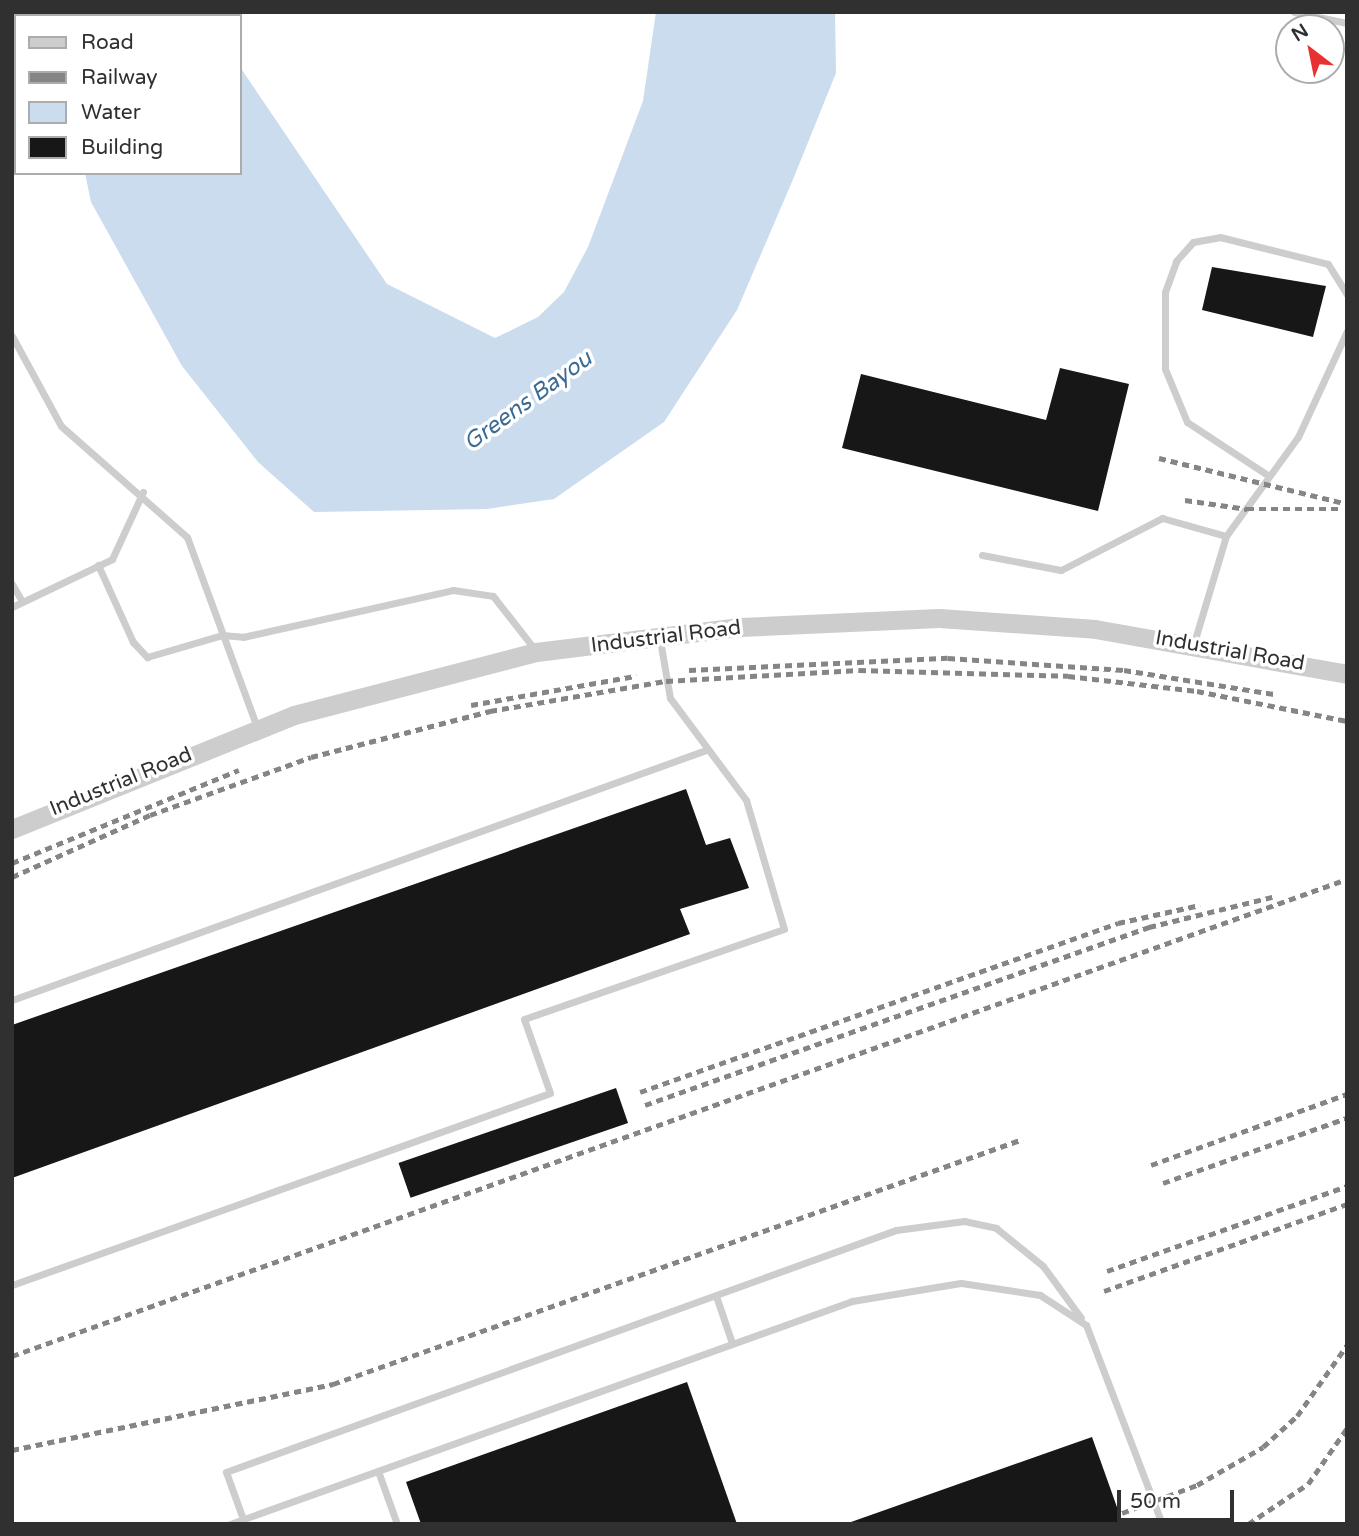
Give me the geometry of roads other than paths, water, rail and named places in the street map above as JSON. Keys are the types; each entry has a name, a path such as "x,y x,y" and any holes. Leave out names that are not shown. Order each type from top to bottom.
{"street":[{"name":"Industrial Road","path":"12,829 257,728 536,652 660,640 740,627 939,618 1194,643 1347,674"}],"lane":[{"path":"1294,12 1347,23"},
{"path":"1269,476 1187,422 1165,369 1165,292 1176,261 1193,242 1220,237 1328,264 1347,294"},
{"path":"1194,643 1226,536 1298,437 1347,331"},
{"path":"12,335 61,426 143,492 187,537 257,728"},
{"path":"12,607 112,559 143,492"},
{"path":"982,555 1062,570 1161,518 1226,536"},
{"path":"99,565 140,654 159,658 222,635 243,637 453,590 481,591 506,610 536,652"},
{"path":"12,584 22,601"},
{"path":"12,1285 550,1093 524,1018 784,929 746,800 706,750 670,698 660,640"},
{"path":"12,1000 706,750"},
{"path":"243,1519 226,1472 896,1230 964,1221 1016,1239 1086,1325 1162,1524"},
{"path":"230,1524 852,1301 961,1283 1040,1295 1086,1325"},
{"path":"716,1296 732,1343"},
{"path":"378,1471 397,1524"}],"water":[{"path":"60,12 224,12 224,14"},
{"name":"Greens Bayou","path":"656,12 835,12 836,73 794,177 737,310 664,422 554,499 487,509 314,512 258,462 182,366 91,202 85,175 242,175 242,70 387,284 495,338 538,317 564,292 588,247 643,101"}],"railway":[{"path":"1159,458 1347,504"},
{"path":"1185,500 1247,509 1342,509"},
{"path":"689,670 948,658 1124,670 1274,694"},
{"path":"12,877 150,815 311,757 490,711 666,681 859,670 1068,676 1197,691 1347,721"},
{"path":"471,705 636,676"},
{"path":"12,863 239,770"},
{"path":"12,1356 1347,879"},
{"path":"645,1105 1149,927 1272,897"},
{"path":"640,1092 1118,923 1200,905"},
{"path":"1151,1165 1347,1094"},
{"path":"1163,1183 1347,1118"},
{"path":"12,1450 333,1384 1023,1139"},
{"path":"1107,1271 1347,1186"},
{"path":"1104,1291 1347,1204"},
{"path":"1122,1513 1197,1485 1263,1447 1297,1416 1347,1345"},
{"path":"1248,1524 1308,1484 1347,1428"}]}
